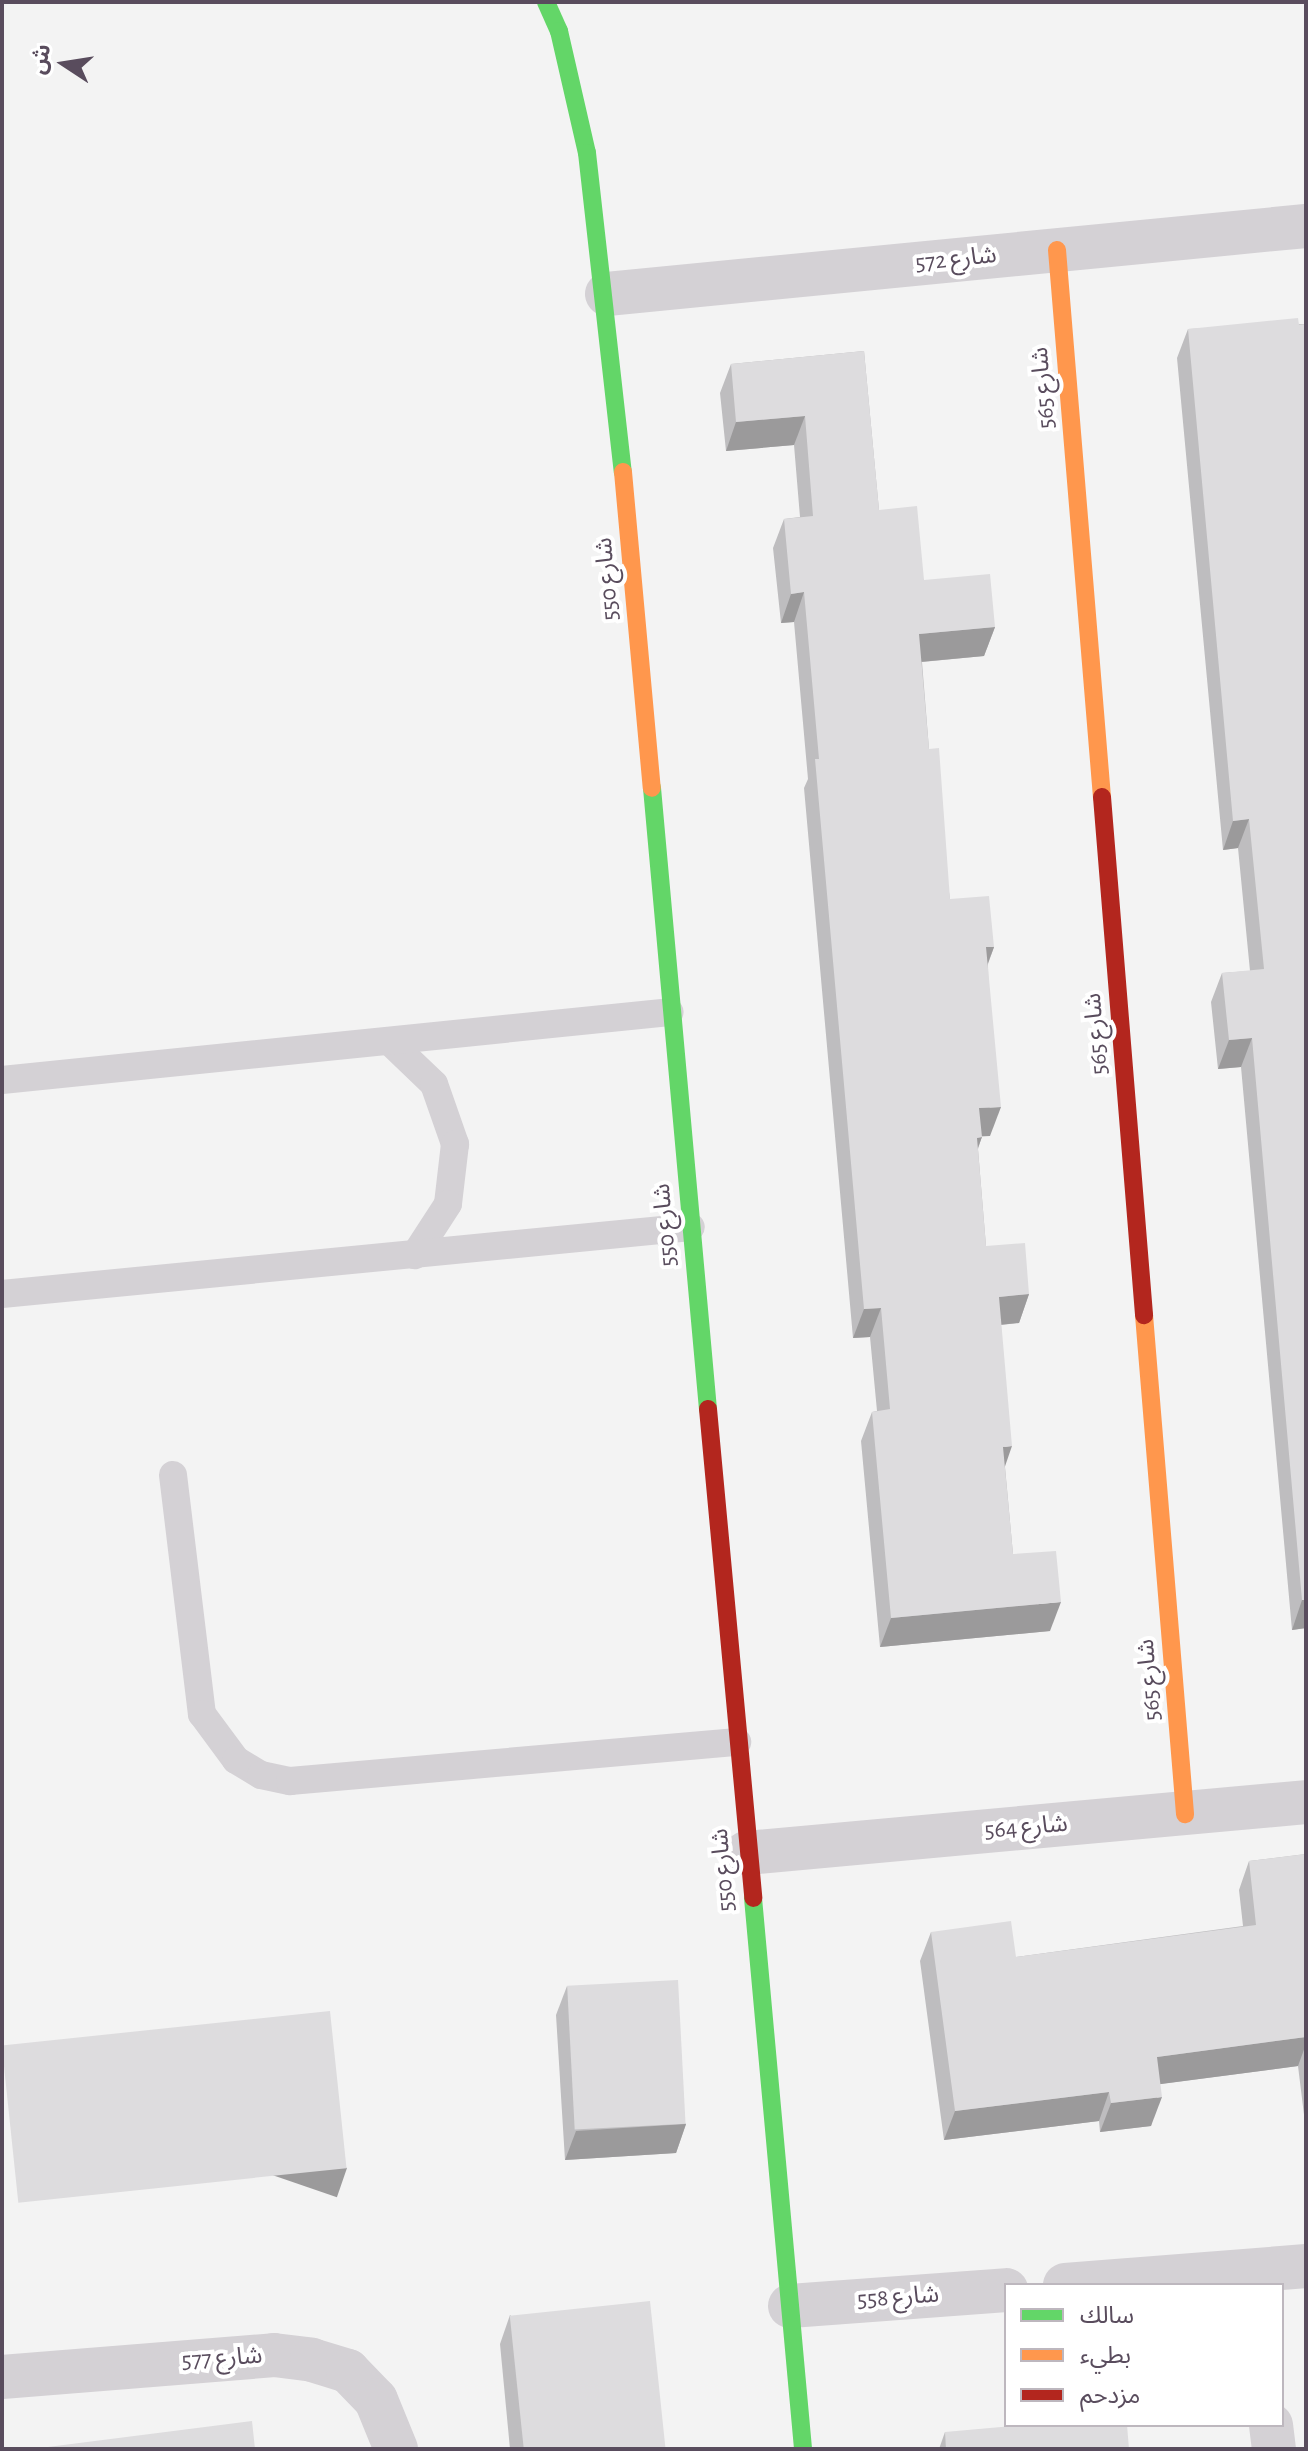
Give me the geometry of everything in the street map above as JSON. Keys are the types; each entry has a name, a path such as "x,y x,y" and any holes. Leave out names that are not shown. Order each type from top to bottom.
{"street":[{"name":"شارع 550","path":"546,2 559,31 587,153 607,294 746,1853 803,2449"},
{"name":"شارع 572","path":"607,294 1306,226"},
{"name":"شارع 565","path":"1057,250 1185,1814"},
{"name":"شارع 564","path":"746,1853 1306,1802"},
{"path":"1120,2283 1259,2278 1306,2266"},
{"name":"شارع 558","path":"790,2306 1004,2290"},
{"name":"شارع 577","path":"2,2377 274,2355 312,2360 348,2371 376,2400 396,2449"},
{"path":"1271,2427 1274,2449"}],"lane":[{"path":"2,1080 670,1012"},
{"path":"389,1041 414,1060 434,1084 455,1144 448,1204 415,1255"},
{"path":"2,1281 16,1293 691,1227"},
{"path":"173,1475 202,1714 236,1760 261,1775 290,1781 737,1742"}],"building":[{"path":"1298,318 1299,325 1306,324 1306,1600 1302,1600 1252,1038 1229,1040 1222,973 1264,969 1249,819 1233,821 1188,329"},
{"path":"864,351 879,510 917,506 924,580 990,574 995,627 919,634 929,749 939,748 950,899 989,896 994,947 986,947 1001,1107 979,1108 982,1137 977,1138 986,1246 1025,1243 1029,1294 999,1297 1012,1446 1003,1447 1013,1554 1056,1551 1061,1602 891,1618 872,1412 890,1409 881,1308 864,1309 815,759 819,759 804,592 791,594 784,519 813,516 805,416 736,422 731,364"},
{"path":"1306,1854 1306,2037 1157,2057 1162,2097 1111,2103 1109,2092 955,2111 931,1932 1011,1921 1016,1957 1256,1925 1249,1861"},
{"path":"678,1980 686,2124 575,2130 567,1986"},
{"path":"330,2011 347,2168 18,2203 2,2045"},
{"path":"650,2301 666,2449 524,2449 510,2316"},
{"path":"252,2421 255,2449 32,2449"},
{"path":"1004,2427 1127,2427 1129,2449 946,2449 945,2432"}],"traffic: fast":[{"path":"546,2 559,31 587,153 623,472"},
{"path":"652,788 708,1409"},
{"path":"753,1898 803,2449"}],"traffic: slow":[{"path":"1057,250 1102,797"},
{"path":"623,472 652,788"},
{"path":"1144,1315 1185,1814"}],"traffic: jam":[{"path":"1102,797 1144,1315"},
{"path":"708,1409 753,1898"}]}
